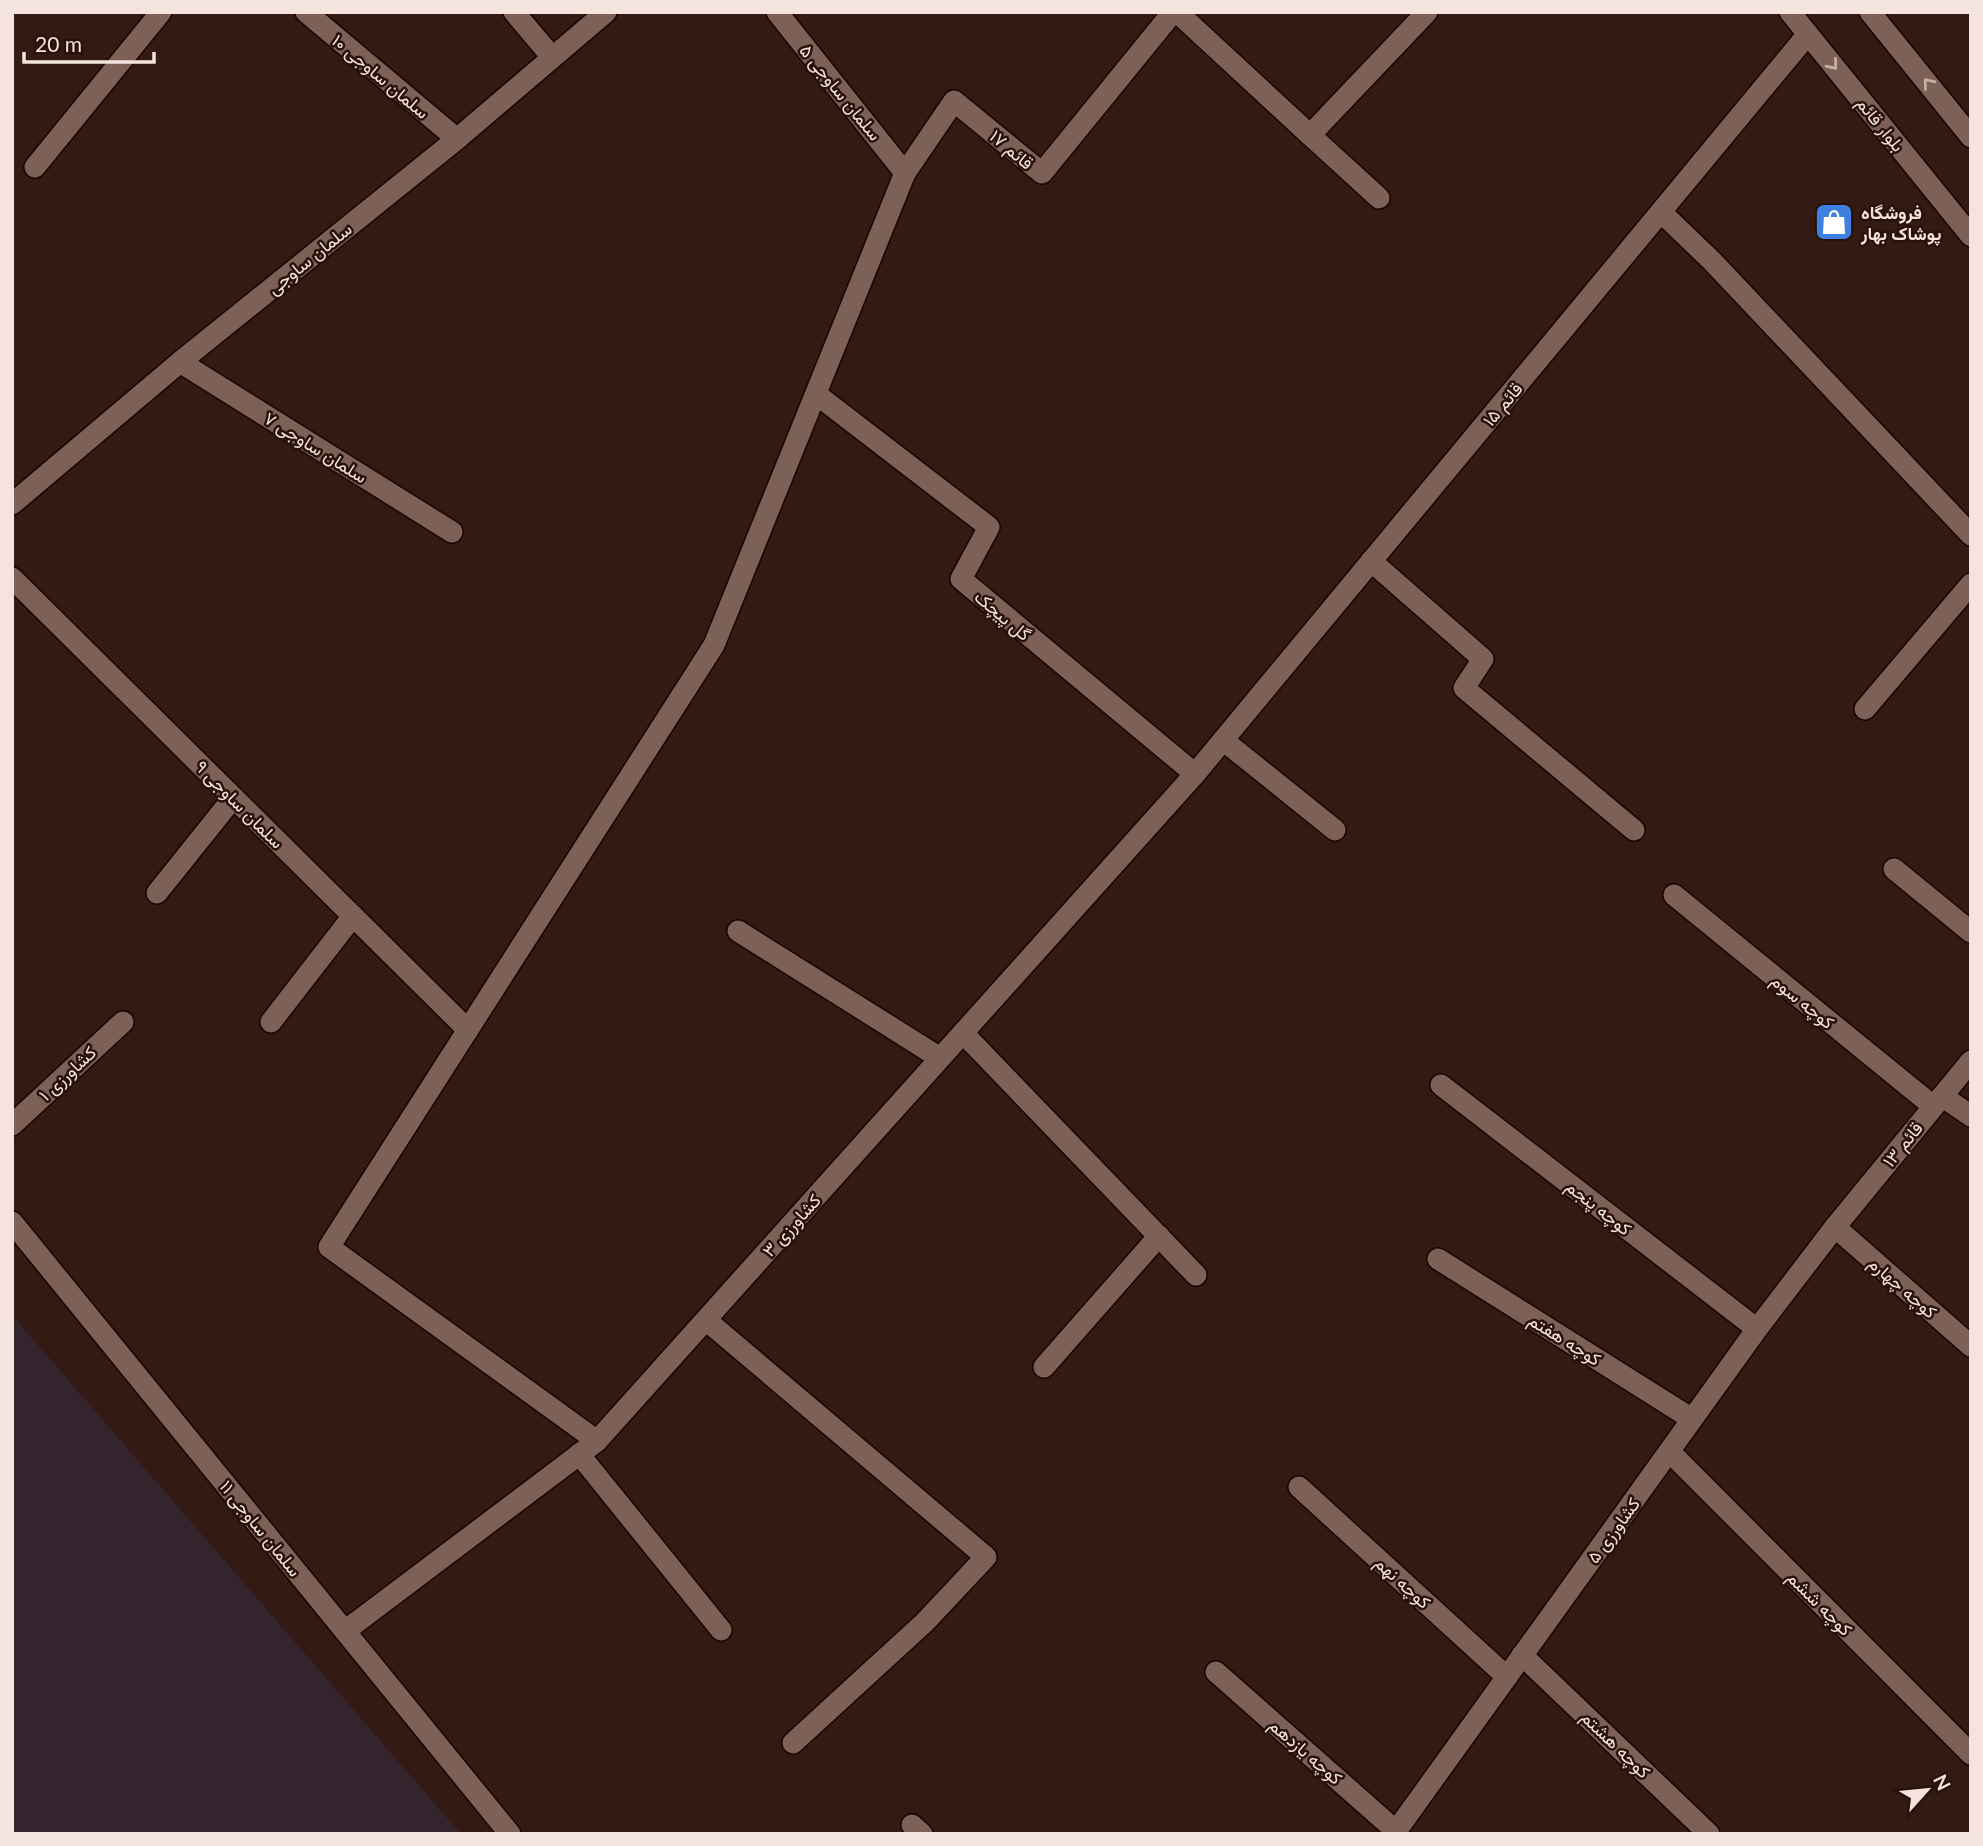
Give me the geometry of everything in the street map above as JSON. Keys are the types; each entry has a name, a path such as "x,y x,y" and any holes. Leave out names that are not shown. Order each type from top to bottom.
{"street":[{"path":"36,167 161,12"},
{"name":"سلمان ساوجی ۱۰","path":"306,12 457,139"},
{"path":"514,12 552,57"},
{"name":"سلمان ساوجی","path":"12,504 180,362 457,139 606,12"},
{"name":"سلمان ساوجی ۵","path":"777,12 905,173"},
{"name":"قائم ۱۷","path":"905,173 954,101 1042,173 1175,12 1380,198"},
{"path":"1310,135 1427,12"},
{"name":"بلوار قائم","path":"1790,12 1971,236"},
{"path":"1870,12 1971,136"},
{"name":"قائم ۱۵","path":"1195,774 1808,34"},
{"path":"597,1440 329,1247 714,645 905,173"},
{"path":"1661,212 1741,290 1971,535"},
{"name":"سلمان ساوجی ۷","path":"180,362 452,532"},
{"name":"گل پیچک","path":"816,394 989,527 961,579 1195,774"},
{"path":"1371,561 1483,659 1464,688 1634,830"},
{"name":"سلمان ساوجی ۹","path":"12,578 468,1030"},
{"path":"1865,709 1971,584"},
{"path":"1223,740 1335,830"},
{"name":"کشاورزی ۳","path":"345,1631 597,1440 1195,774"},
{"path":"157,893 233,798"},
{"path":"1894,869 1971,932"},
{"name":"کوچه سوم","path":"1674,895 1937,1101 1971,1116"},
{"path":"271,1022 353,916"},
{"path":"738,931 940,1058"},
{"name":"کشاورزی ۱","path":"12,1125 122,1022"},
{"path":"963,1033 1196,1275"},
{"name":"قائم ۱۳","path":"1835,1227 1971,1061"},
{"name":"کوچه پنجم","path":"1441,1085 1757,1329"},
{"name":"سلمان ساوجی ۱۱","path":"12,1222 510,1834"},
{"name":"کشاورزی ۵","path":"1395,1832 1757,1329 1835,1227"},
{"name":"کوچه چهارم","path":"1835,1227 1971,1346"},
{"path":"1044,1367 1159,1236"},
{"name":"کوچه هفتم","path":"1438,1259 1692,1419"},
{"path":"706,1320 986,1556 925,1622 793,1743"},
{"name":"کوچه ششم","path":"1670,1452 1971,1754"},
{"path":"579,1454 721,1630"},
{"name":"کوچه نهم","path":"1299,1487 1507,1677"},
{"name":"کوچه هشتم","path":"1522,1654 1709,1834"},
{"name":"کوچه یازدهم","path":"1216,1672 1395,1832"}],"shaded area":[{"path":"12,1315 461,1834 12,1834"}],"place":[{"name":"فروشگاه پوشاک بهار","path":"1834,222"}]}
